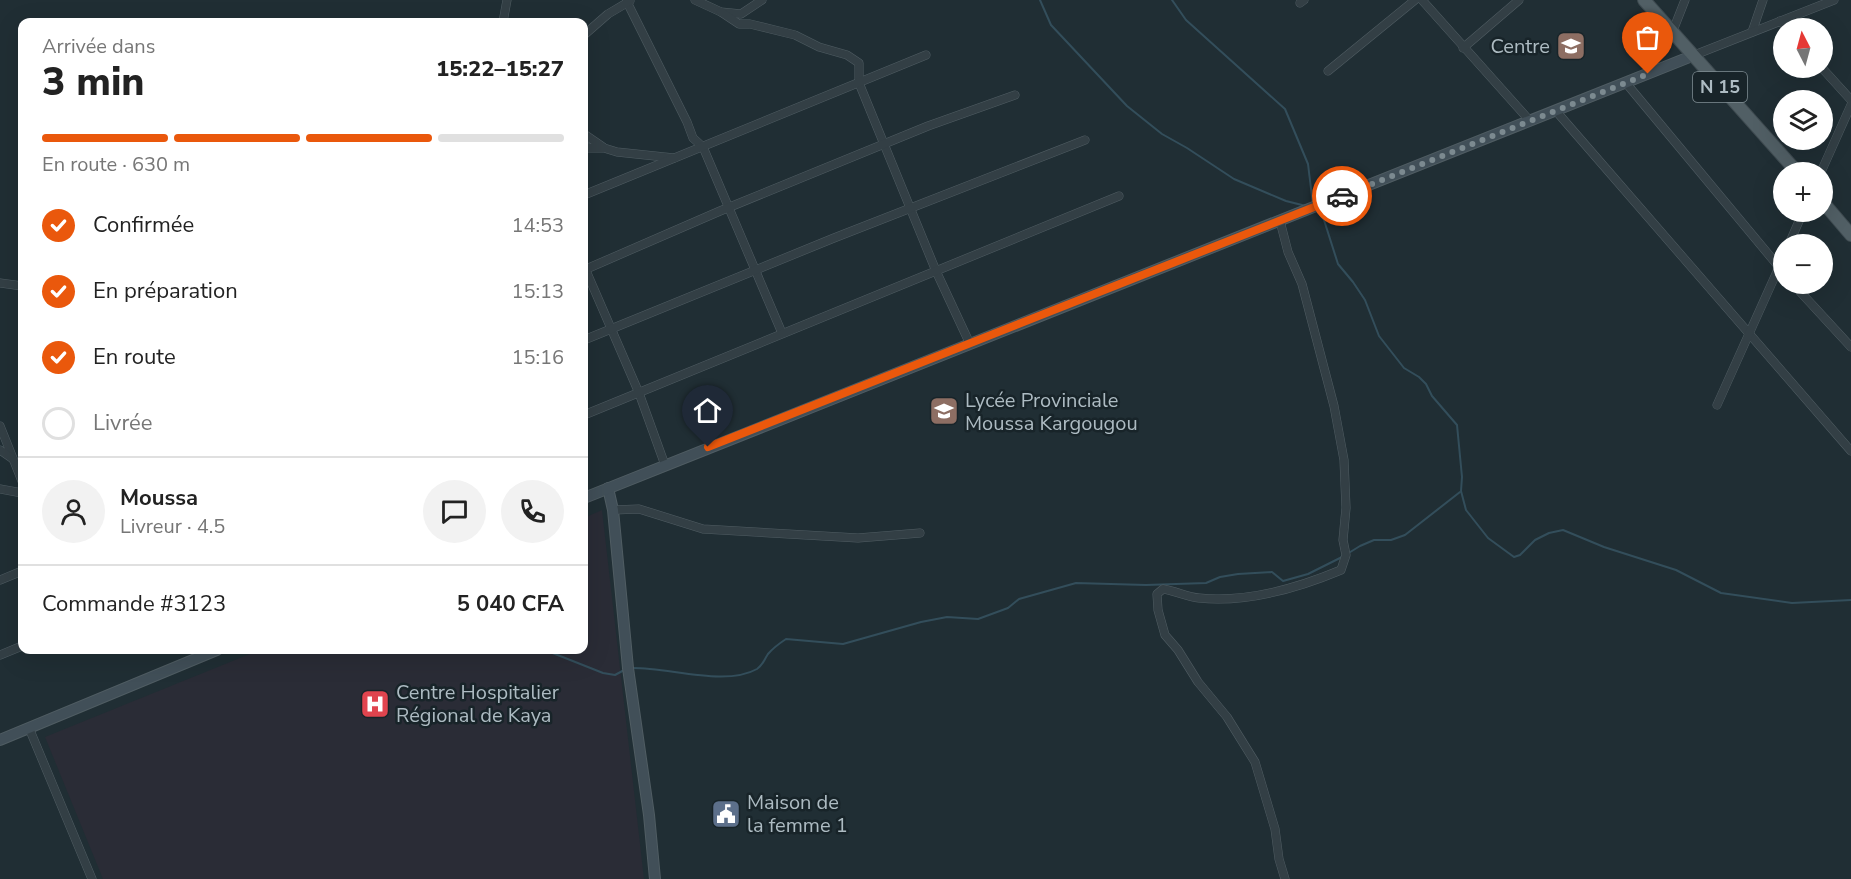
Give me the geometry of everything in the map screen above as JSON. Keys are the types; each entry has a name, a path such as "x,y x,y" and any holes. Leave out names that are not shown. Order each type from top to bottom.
{"main road":[{"name":"N 15","path":"1644,0 1788,162"},
{"path":"588,496 1692,56"},
{"path":"1833,214 1851,235"},
{"path":"608,488 614,510 628,668 649,815 655,879"},
{"path":"0,740 207,654"}],"street":[{"path":"504,18 507,0"},
{"path":"695,0 721,12 739,24 750,24 795,35 847,55 859,63 859,83 936,271 970,344"},
{"path":"721,12 741,14 762,0"},
{"path":"1328,71 1415,0"},
{"path":"1422,0 1530,121"},
{"path":"1463,48 1519,0"},
{"path":"1672,33 1685,0"},
{"path":"1752,32 1763,0"},
{"path":"1788,18 1834,0"},
{"path":"588,32 608,14 629,1 693,138 703,147 782,333"},
{"path":"1692,56 1773,24"},
{"path":"588,193 926,55"},
{"path":"1831,78 1851,100"},
{"path":"1626,83 1773,260"},
{"path":"588,266 884,144 1015,95"},
{"path":"1825,162 1851,105"},
{"path":"1556,111 1851,451"},
{"path":"588,137 604,148"},
{"path":"588,338 1085,140"},
{"path":"588,148 604,148 617,152 675,158"},
{"path":"588,413 1119,196"},
{"path":"1280,221 1288,252 1302,284 1334,406 1344,460 1346,508 1343,540 1346,555 1341,570 1275,592 1229,598 1197,598 1177,591 1162,590 1157,594 1157,603 1165,635 1227,717 1255,762 1275,829 1279,859 1285,879"},
{"path":"588,277 639,393 665,465"},
{"path":"0,283 18,285"},
{"path":"1717,405 1773,286"},
{"path":"1802,294 1851,347"},
{"path":"0,426 18,471"},
{"path":"0,450 13,459"},
{"path":"0,489 18,492"},
{"path":"614,510 639,509 703,529 858,538 920,533"},
{"path":"0,580 18,573"},
{"path":"0,655 18,648"},
{"path":"29,728 92,879"}],"shaded area":[{"name":"Centre Hospitalier Régional de Kaya","path":"602,510 644,879 103,879 45,737 250,654 588,654 588,516"}],"waterway":[{"path":"1040,0 1051,25 1127,106 1162,134 1234,179 1286,201 1306,206"},
{"path":"1172,0 1186,20 1285,109 1308,164 1313,205"},
{"path":"1316,210 1324,220 1338,264 1365,300 1379,336 1404,368 1426,384 1432,396 1457,425 1462,477 1461,491 1466,510 1488,538 1514,557 1520,555 1535,540 1549,533 1563,530 1604,547 1676,570 1721,593 1792,603 1851,600"},
{"path":"1347,554 1374,540 1391,540 1405,535 1460,492"},
{"path":"631,668 713,676 744,674 757,669 768,654 786,639 843,644 947,617 978,619 1008,608 1019,599 1076,583 1146,585 1206,583 1220,577 1272,572 1283,581 1308,574 1342,557"},
{"path":"555,654 603,673 615,675 626,669"}],"way so far":[{"path":"1342,196 1648,74"}],"place":[{"name":"Centre","path":"1571,46"},
{"name":"Lycée Provinciale Moussa Kargougou","path":"944,411"},
{"name":"Centre Hospitalier Régional de Kaya","path":"375,704"},
{"name":"Maison de la femme 1","path":"726,814"}],"route":[{"path":"708,447 1342,196"}]}
